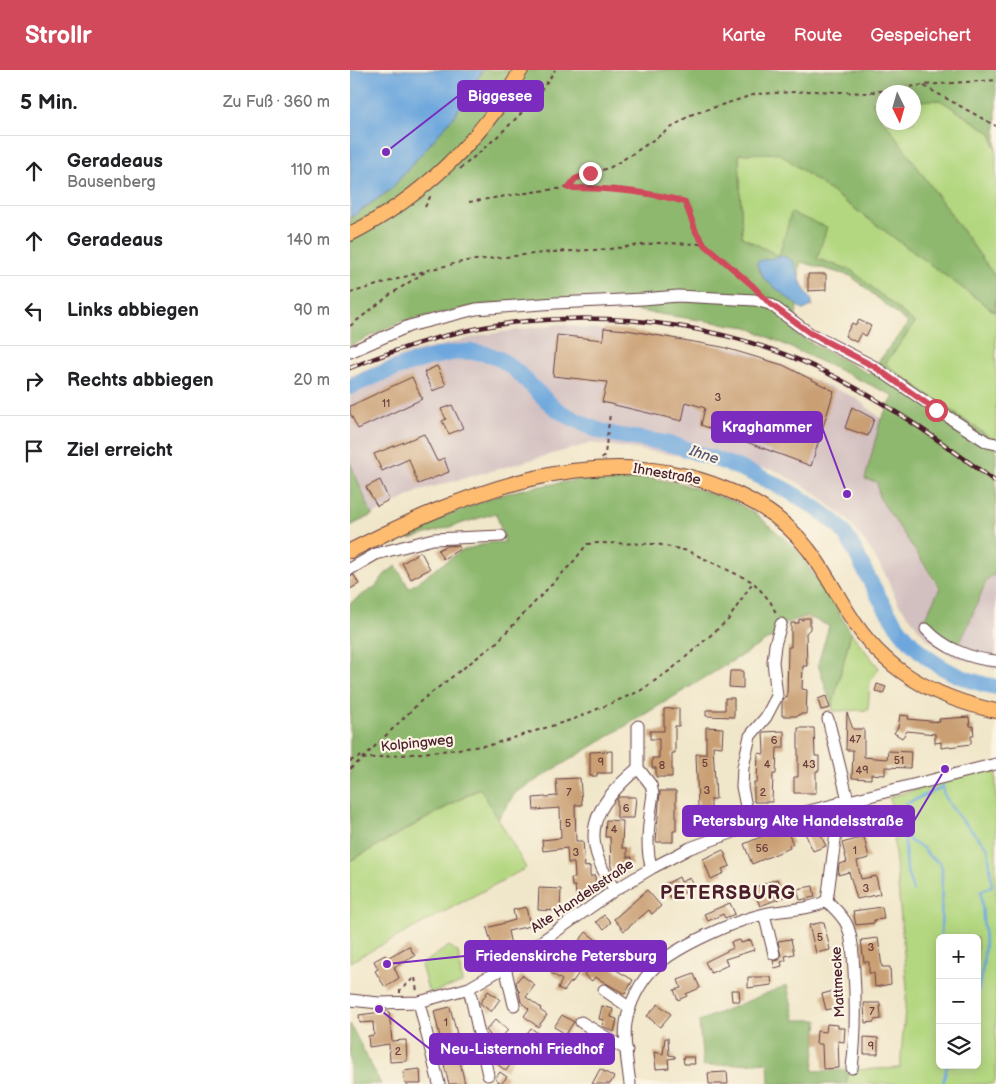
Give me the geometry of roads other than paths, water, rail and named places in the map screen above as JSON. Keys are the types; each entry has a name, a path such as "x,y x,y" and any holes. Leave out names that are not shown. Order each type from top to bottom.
{"main road":[{"path":"350,234 408,198 440,171 470,141 500,104 521,70"},
{"name":"Ihnestraße","path":"350,551 404,524 507,484 598,468 625,467 670,472 705,481 754,502 777,518 794,532 822,568 849,615 863,634 896,668 934,691 958,702 996,712"}],"street":[{"path":"350,352 409,326 476,310 556,302 678,296 755,300 770,304 810,333 875,367 936,410 987,442 996,444"},
{"path":"350,569 376,554 433,540 501,536"},
{"path":"369,542 376,554"},
{"path":"750,826 742,787 743,767 750,736 766,717 777,696 773,662 775,645 781,624"},
{"path":"926,629 936,639 961,653 996,661"},
{"path":"630,1084 626,1050 626,1025 633,1001 647,976 655,967 673,953 720,929 764,914 814,907 827,902 831,862 844,801 828,719"},
{"path":"614,890 605,877 599,861 594,832 597,816 605,801 619,784 638,768 638,726"},
{"name":"Alte Handelsstraße","path":"350,1000 379,1003 419,1002 469,988 505,967 614,890 690,848 750,826 996,764"},
{"name":"Alte Handelsstraße","path":"638,768 651,785 649,861 652,868"},
{"name":"Mattmecke","path":"827,902 837,911 847,925 853,948 856,1002 852,1068"},
{"path":"764,914 774,954"},
{"path":"505,967 514,1005"},
{"path":"469,988 488,1075"},
{"path":"604,990 630,1008"},
{"path":"419,1002 439,1084"},
{"path":"581,1022 626,1050"}],"water":[{"path":"350,70 483,70 455,115 390,190 350,218"},
{"path":"783,256 793,261 803,287 812,301 812,306 803,310 764,279 757,265 758,261"}],"waterway":[{"name":"Ihne","path":"350,387 393,369 444,355 460,352 487,354 510,366 558,410 592,428 602,432 678,446 739,468 771,482 816,508 837,524 851,543 888,613 915,647 950,672 996,687"},
{"path":"943,785 943,792 950,805 988,848 992,886 981,891 985,943 981,979"},
{"path":"941,934 942,868 940,863 929,856 923,848 910,841 904,831 905,804 943,787"},
{"path":"904,833 907,871 913,891"},
{"path":"943,1084 946,1069"}],"railway":[{"path":"350,368 415,344 460,332 529,321 603,319 640,321 676,326 749,342 817,368 887,406 996,482"}],"place":[{"name":"Biggesee","path":"386,152"},
{"name":"Kraghammer","path":"847,494"},
{"name":"Petersburg Alte Handelsstraße","path":"945,769"},
{"name":"Friedenskirche Petersburg","path":"387,964"},
{"name":"Neu-Listernohl Friedhof","path":"379,1009"}],"district":[{"name":"PETERSBURG","path":"728,893"}]}
